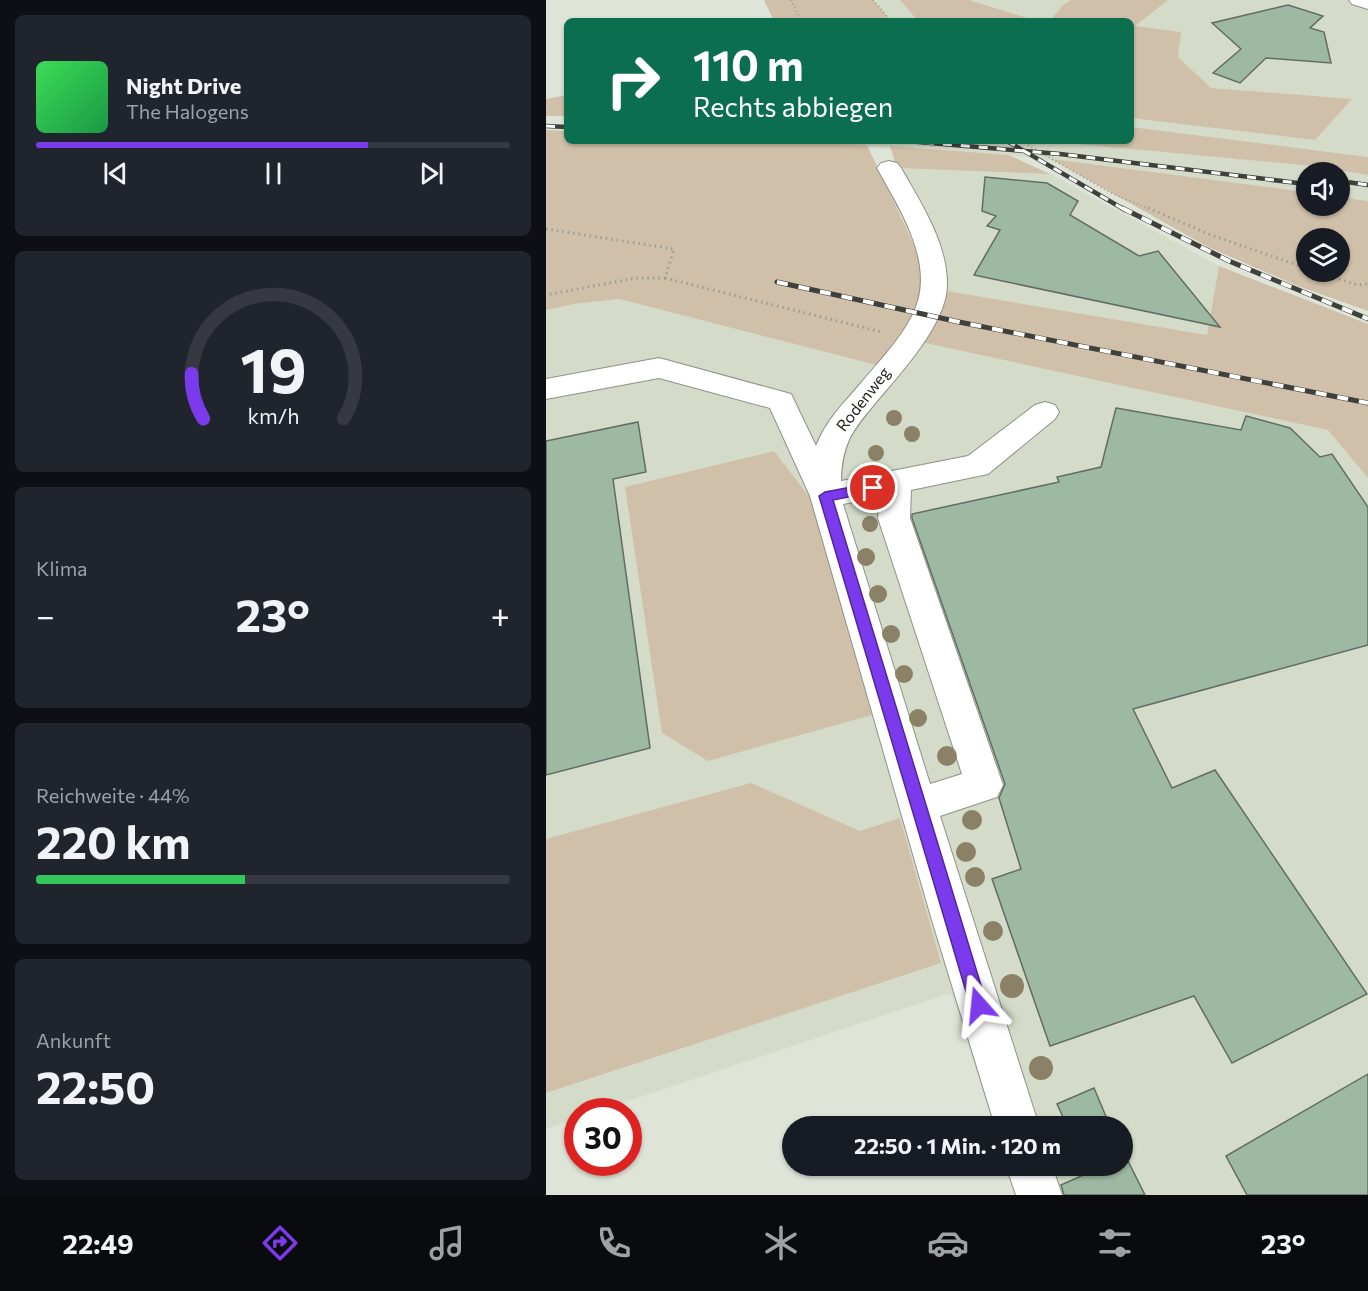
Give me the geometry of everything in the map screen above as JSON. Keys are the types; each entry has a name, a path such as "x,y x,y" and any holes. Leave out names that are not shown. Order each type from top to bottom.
{"street":[{"path":"1359,0 1368,3"},
{"name":"Rodenweg","path":"889,168 912,210 932,263 934,289 929,311 911,340 840,426 833,438 827,454 825,496 951,917 1014,1116"},
{"path":"546,389 659,368 781,401 825,496 977,466 1045,412"},
{"path":"896,483 894,518 984,785 918,805"},
{"path":"1032,1176 1039,1195"}],"path":[{"path":"791,0 800,18"},
{"path":"873,0 888,18"},
{"path":"1026,144 1107,191 1211,235 1296,265"},
{"path":"546,229 674,249 665,278"},
{"path":"546,295 636,278 665,278 911,340"},
{"path":"1347,282 1356,285 1368,284"}],"shaded area":[{"path":"764,0 873,0 888,18 773,18"},
{"path":"873,0 1368,0 1368,157 1134,127 1134,18 888,18"},
{"path":"900,0 969,0 1027,18 915,18"},
{"path":"1071,0 1168,0 1135,26 1181,32 1178,57 1211,88 1352,99 1315,140 1134,118 1134,18 1052,18 1063,5"},
{"path":"564,96 564,116 546,116 546,99"},
{"path":"1134,127 1368,157 1368,175 1350,172 1350,162 1296,162 1296,164 1078,144 1134,144"},
{"path":"546,130 564,131 564,144 867,145 935,289 1207,335 1219,266 1368,324 1368,478 1328,430 911,340 888,368 619,299 546,310"},
{"path":"832,144 1078,144 1296,164 1296,191 1009,155"},
{"path":"890,146 1009,155 1050,174 897,168"},
{"path":"1051,159 1296,191 1296,216 1350,216 1350,198 1368,201 1368,311 1298,286 1208,247"},
{"path":"897,168 1050,174 1219,266 1208,336 934,289"},
{"path":"1350,172 1368,175 1368,201 1350,198"},
{"path":"619,299 888,368 911,340 1329,430 1368,478 1368,1195 1016,1195 1009,1176 1133,1176 1133,1116 991,1116 951,993 637,1098 564,1098 564,1123 546,1129 546,310"},
{"path":"774,451 811,499 872,715 708,761 662,733 625,487"},
{"path":"751,783 860,831 900,818 941,963 546,1093 546,839"}],"building":[{"path":"1288,5 1323,16 1310,28 1324,32 1331,63 1266,58 1240,83 1213,73 1241,49 1212,23"},
{"path":"985,177 1047,183 1078,201 1070,215 1139,256 1158,251 1220,327 974,275 1000,230 987,226 996,216 982,211"},
{"path":"1116,408 1241,430 1246,416 1290,428 1320,457 1332,454 1368,507 1368,645 1133,709 1172,788 1215,770 1367,994 1232,1063 1194,996 1050,1046 992,879 1021,869 999,798 1005,784 912,518 912,514 1059,482 1057,477 1101,467"},
{"path":"638,422 646,472 613,479 650,748 546,775 546,441"},
{"path":"1368,1074 1368,1195 1247,1195 1226,1156"},
{"path":"1094,1088 1106,1116 1062,1116 1057,1104"},
{"path":"1133,1171 1145,1195 1064,1195 1061,1185 1081,1176 1133,1176"}],"railway":[{"path":"546,126 564,127"},
{"path":"942,144 1024,151"},
{"path":"1012,144 1024,151"},
{"path":"1024,151 1296,183"},
{"path":"1024,151 1125,210"},
{"path":"1350,182 1368,185"},
{"path":"1122,208 1229,261 1368,319"},
{"path":"777,282 959,322 1368,403"}],"route":[{"path":"873,488 825,496 979,1005"}]}
